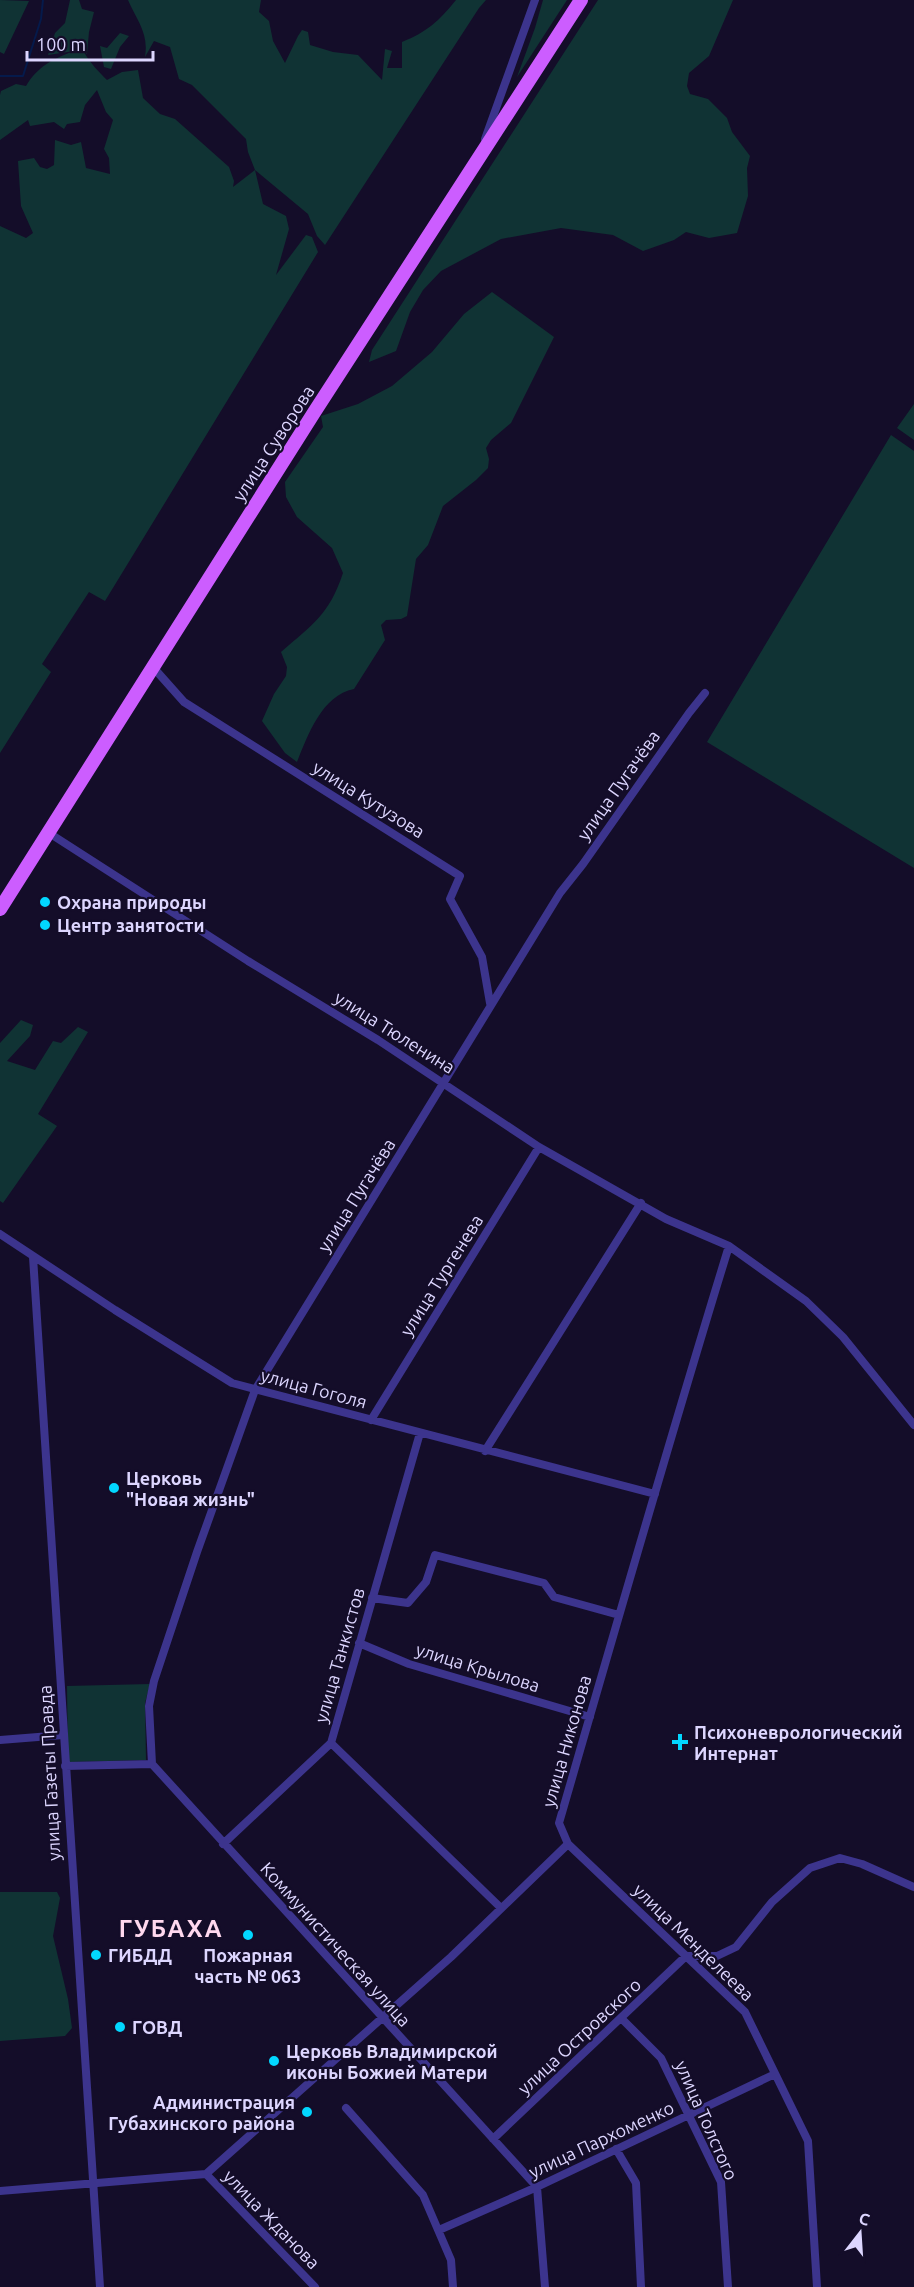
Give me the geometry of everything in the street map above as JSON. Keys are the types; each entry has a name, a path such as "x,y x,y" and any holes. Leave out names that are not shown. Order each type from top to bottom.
{"main road":[{"name":"улица Суворова","path":"0,909 152,666 581,0"}],"street":[{"path":"479,156 535,0"},
{"name":"улица Кутузова","path":"152,666 184,702 460,876 450,899 482,957 490,1003"},
{"name":"улица Пугачёва","path":"152,1764 149,1706 154,1680 196,1552 255,1390 490,1003 560,893 689,712 705,693"},
{"name":"улица Тюленина","path":"49,833 248,961 444,1082 539,1147 666,1219 729,1246 814,1308 843,1337 914,1425"},
{"name":"улица Тургенева","path":"371,1420 539,1147"},
{"path":"485,1451 641,1203"},
{"name":"улица Гоголя","path":"0,1234 232,1383 655,1494"},
{"name":"улица Никонова","path":"568,1844 559,1823 679,1408 729,1246"},
{"name":"улица Газеты Правда","path":"33,1257 100,2287"},
{"name":"улица Танкистов","path":"223,1844 331,1743 420,1433"},
{"path":"372,1598 408,1603 426,1582 435,1555 544,1583 554,1597 620,1615"},
{"name":"улица Крылова","path":"359,1643 409,1664 590,1717"},
{"path":"0,1740 63,1735"},
{"path":"331,1743 501,1908"},
{"path":"65,1766 152,1764"},
{"name":"Коммунистическая улица","path":"152,1764 537,2187"},
{"path":"0,2191 206,2174 451,1957 568,1844"},
{"name":"улица Менделеева","path":"568,1844 745,2012 808,2141 817,2287"},
{"path":"686,1956 717,1956 736,1947 772,1902 810,1868 840,1858 862,1864 914,1887"},
{"name":"улица Островского","path":"493,2139 686,1956"},
{"name":"улица Толстого","path":"621,2018 661,2058 721,2182 728,2287"},
{"name":"улица Пархоменко","path":"439,2230 537,2187 776,2074"},
{"path":"345,2108 423,2195 451,2260 453,2287"},
{"path":"616,2149 636,2183 641,2287"},
{"name":"улица Жданова","path":"206,2174 315,2287"},
{"path":"537,2187 545,2287"}],"green space":[{"path":"0,0 29,1 4,54 0,52"},
{"path":"70,0 79,0 82,9 94,12 87,54 84,52 107,80 122,72 138,70 143,98 160,114 175,119 229,167 234,181 233,187 255,170 263,204 286,216 289,229 276,275 306,235 312,237 318,252 105,601 89,592 42,664 51,672 0,753 0,226 26,238 33,233 21,206 18,161 34,158 40,167 47,169 54,165 55,140 71,145 81,142 86,168 110,174 109,158 104,149 113,120 106,112 97,90 85,105 80,122 67,124 64,129 54,122 30,126 28,120 0,140 0,95 1,91 16,84 26,86 47,64 74,51 48,55 55,33 65,23"},
{"path":"128,0 261,0 259,12 269,21 273,41 285,63 302,30 308,32 310,45 333,52 358,55 382,80 385,49 392,51 387,68 402,68 402,42 432,25 456,0 486,0 325,245 317,236 308,214 255,170 246,139 192,85 179,79 170,47 154,41 145,57 144,34"},
{"path":"543,0 567,0 517,77 535,28"},
{"path":"598,0 733,0 709,56 689,73 687,86 690,94 708,99 727,118 732,132 750,156 747,168 748,196 737,233 709,238 686,232 674,240 643,251 613,235 561,228 501,239 441,271 423,290 410,312 396,351 369,362 372,350"},
{"path":"120,33 129,36 120,47 111,69 104,67 100,46 107,48"},
{"path":"492,292 554,337 511,423 491,440 486,448 489,459 488,468 443,506 428,545 416,559 407,616 401,619 386,620 381,625 385,640 354,689 333,699 325,708 311,729 297,762 285,753 262,721 274,694 286,676 287,667 281,652 319,618 332,599 343,573 332,548 297,517 286,497 285,482 323,427 321,416 358,404 392,386 432,352 464,314"},
{"path":"914,404 914,440 897,428"},
{"path":"891,435 914,451 914,868 707,742"},
{"path":"21,1020 33,1025 30,1036 7,1061 35,1070 53,1041 61,1043 78,1027 88,1032 38,1114 57,1126 3,1203 0,1201 0,1043"},
{"path":"150,1684 145,1703 146,1760 68,1762 67,1686"},
{"path":"0,1892 57,1892 60,1898 53,1936 68,1999 72,2028 65,2036 0,2041"}],"waterway":[{"path":"0,76 23,76 41,19 43,0"}],"place":[{"name":"Охрана природы","path":"45,902"},
{"name":"Центр занятости","path":"45,925"},
{"name":"Церковь \"Новая жизнь\"","path":"114,1488"},
{"name":"Психоневрологический Интернат","path":"680,1742"},
{"name":"Пожарная часть № 063","path":"248,1935"},
{"name":"ГИБДД","path":"96,1955"},
{"name":"ГОВД","path":"120,2027"},
{"name":"Церковь Владимирской иконы Божией Матери","path":"274,2061"},
{"name":"Администрация Губахинского района","path":"307,2112"}],"district":[{"name":"ГУБАХА","path":"171,1928"}]}
